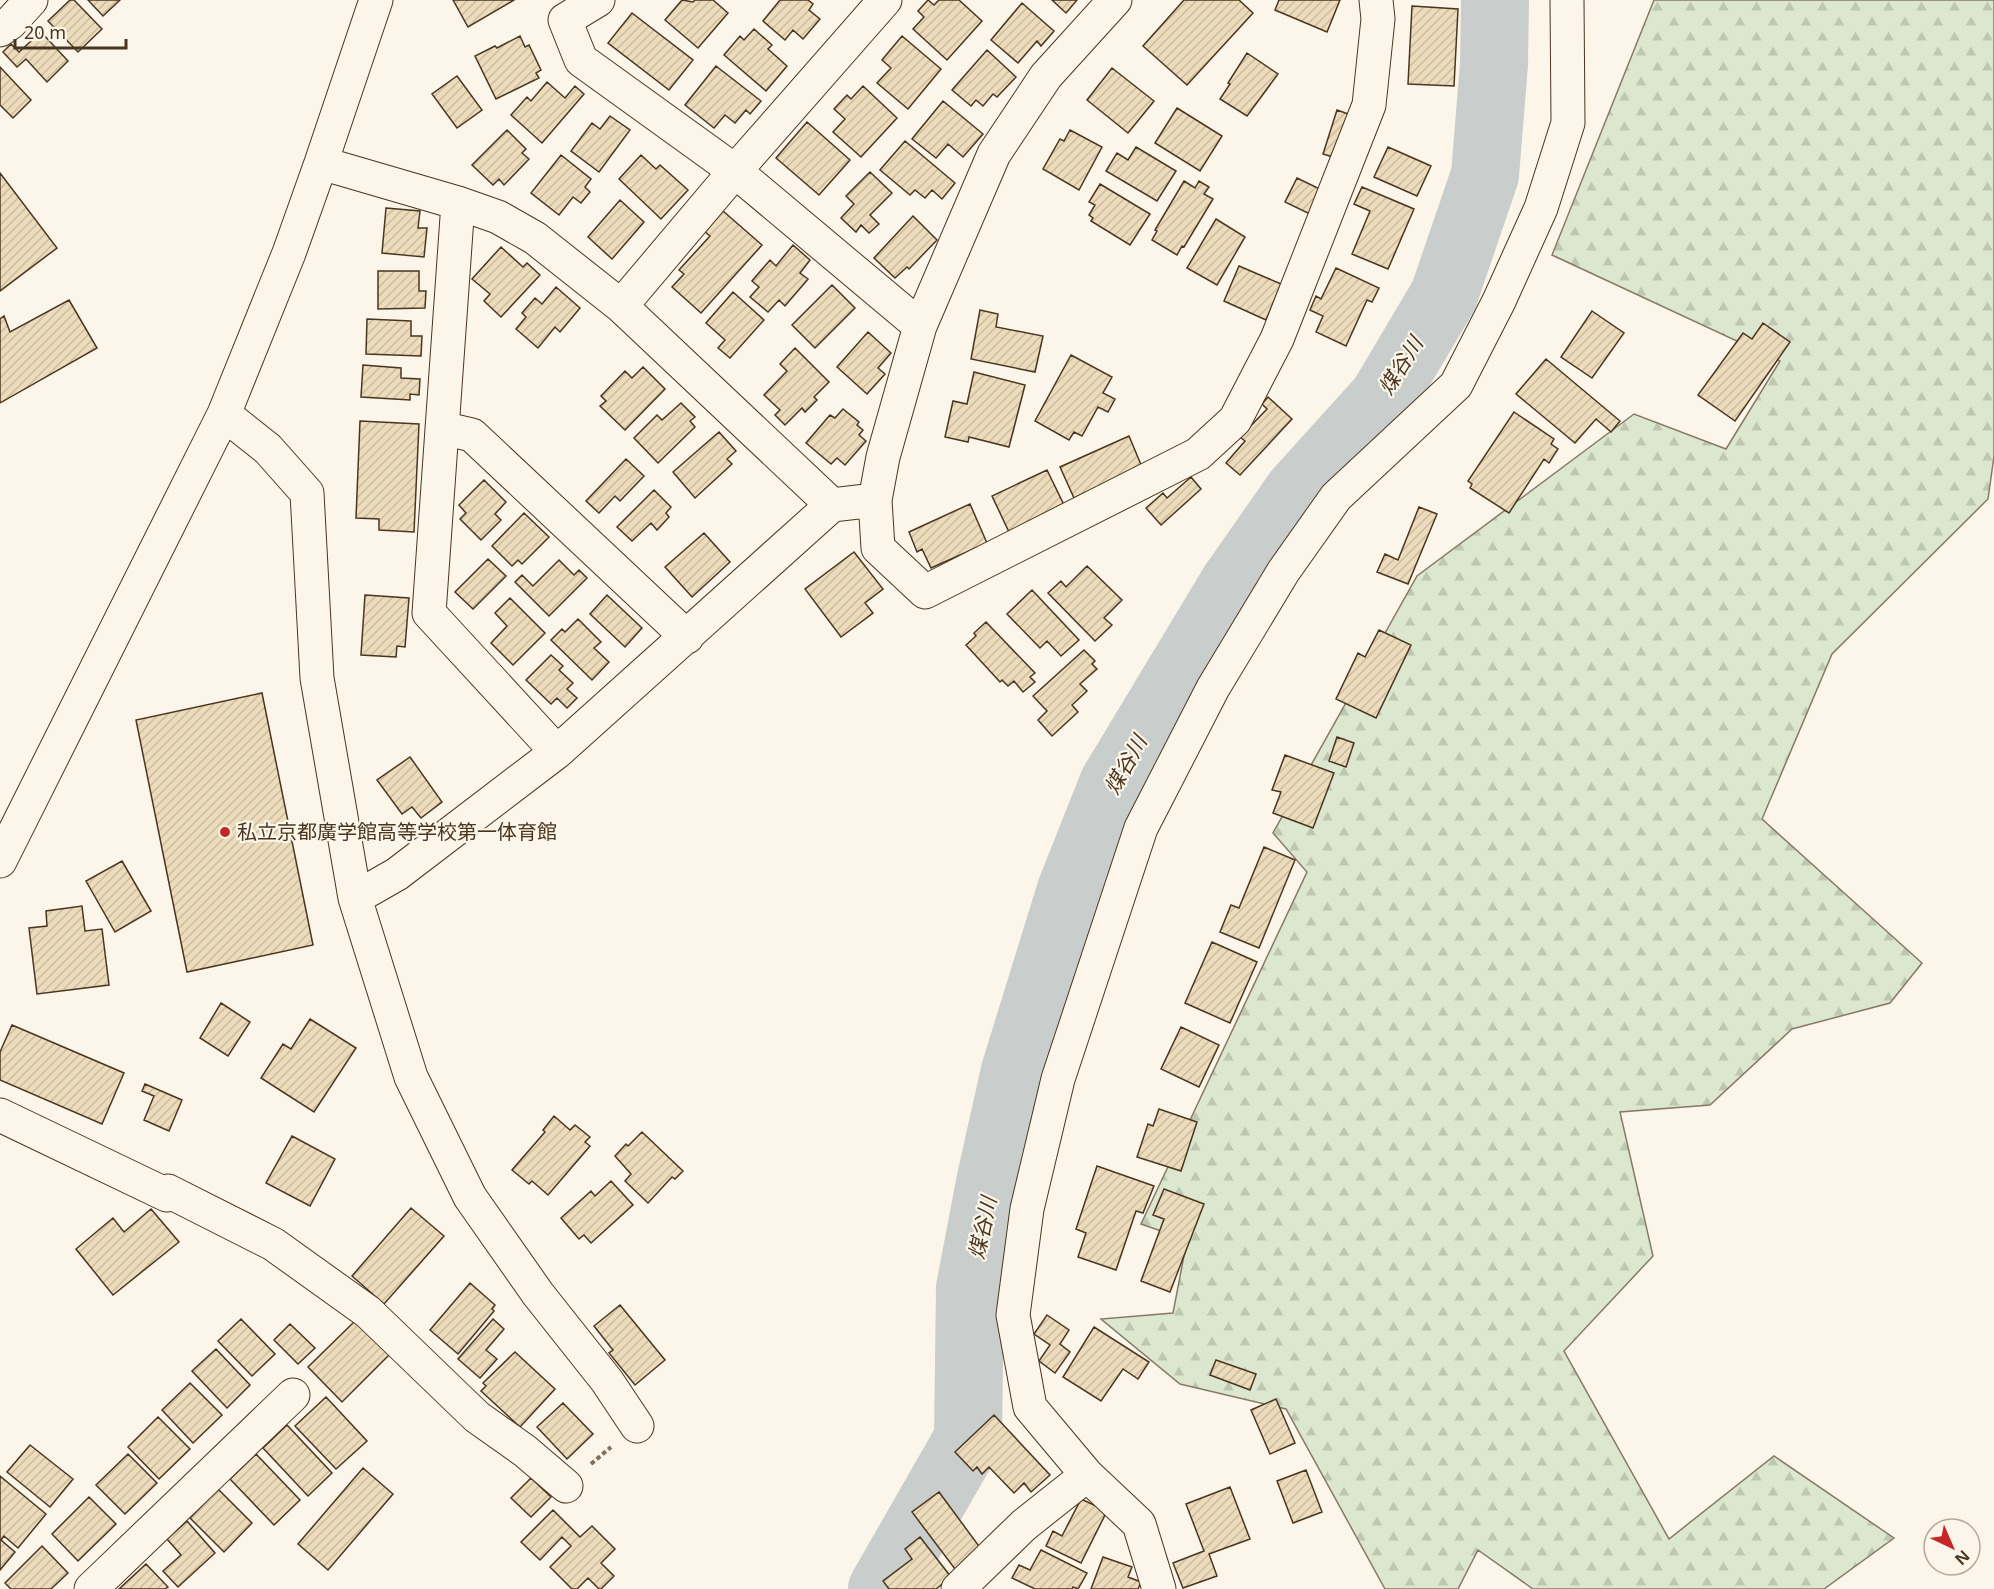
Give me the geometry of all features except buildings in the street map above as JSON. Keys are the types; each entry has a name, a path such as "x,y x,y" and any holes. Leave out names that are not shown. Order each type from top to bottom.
{"street":[{"path":"0,30 10,23 31,0"},
{"path":"0,861 224,414 289,253 376,0"},
{"path":"598,0 565,20 581,60 735,171 920,326"},
{"path":"621,306 735,171 885,0"},
{"path":"1115,0 1046,76 994,154 920,326 883,457 875,500 878,548 925,592 1197,454 1235,420 1277,339 1369,105 1378,19 1376,0"},
{"path":"1159,1589 1139,1524 1087,1475 1030,1407 1013,1315 1027,1209 1058,1079 1141,828 1214,688 1283,572 1336,498 1456,385 1499,301 1541,208 1568,123 1567,0"},
{"path":"321,163 458,203 498,218 535,238 621,306 832,505"},
{"path":"458,203 429,613 557,752"},
{"path":"224,414 268,449 307,493 317,678 355,898 411,1077 470,1197 538,1294 607,1381 637,1426"},
{"path":"442,428 472,435 687,637"},
{"path":"355,898 397,874 557,752 832,505 875,500"},
{"path":"0,1115 167,1195 168,1191 273,1244 368,1312 477,1418 525,1450 566,1486"},
{"path":"91,1589 293,1395"},
{"path":"958,1589 1024,1525 1087,1475"}],"path":[{"path":"566,1486 637,1426"}],"green space":[{"path":"1654,0 1994,0 1994,456 1988,499 1832,654 1762,819 1922,963 1890,1003 1792,1029 1710,1105 1620,1112 1653,1256 1564,1351 1669,1539 1774,1456 1894,1538 1824,1589 1533,1589 1478,1550 1458,1589 1385,1589 1286,1409 1180,1384 1101,1319 1173,1313 1187,1240 1141,1224 1307,872 1273,833 1417,576 1634,414 1726,449 1780,361 1552,255"}],"waterway":[{"name":"煤谷川","path":"882,1589 968,1439 970,1288 1015,1071 1071,890 1113,784 1233,585 1298,492 1383,398 1444,295 1485,175 1494,64 1495,0"}],"place":[{"name":"私立京都廣学館高等学校第一体育館","path":"225,832"}]}
